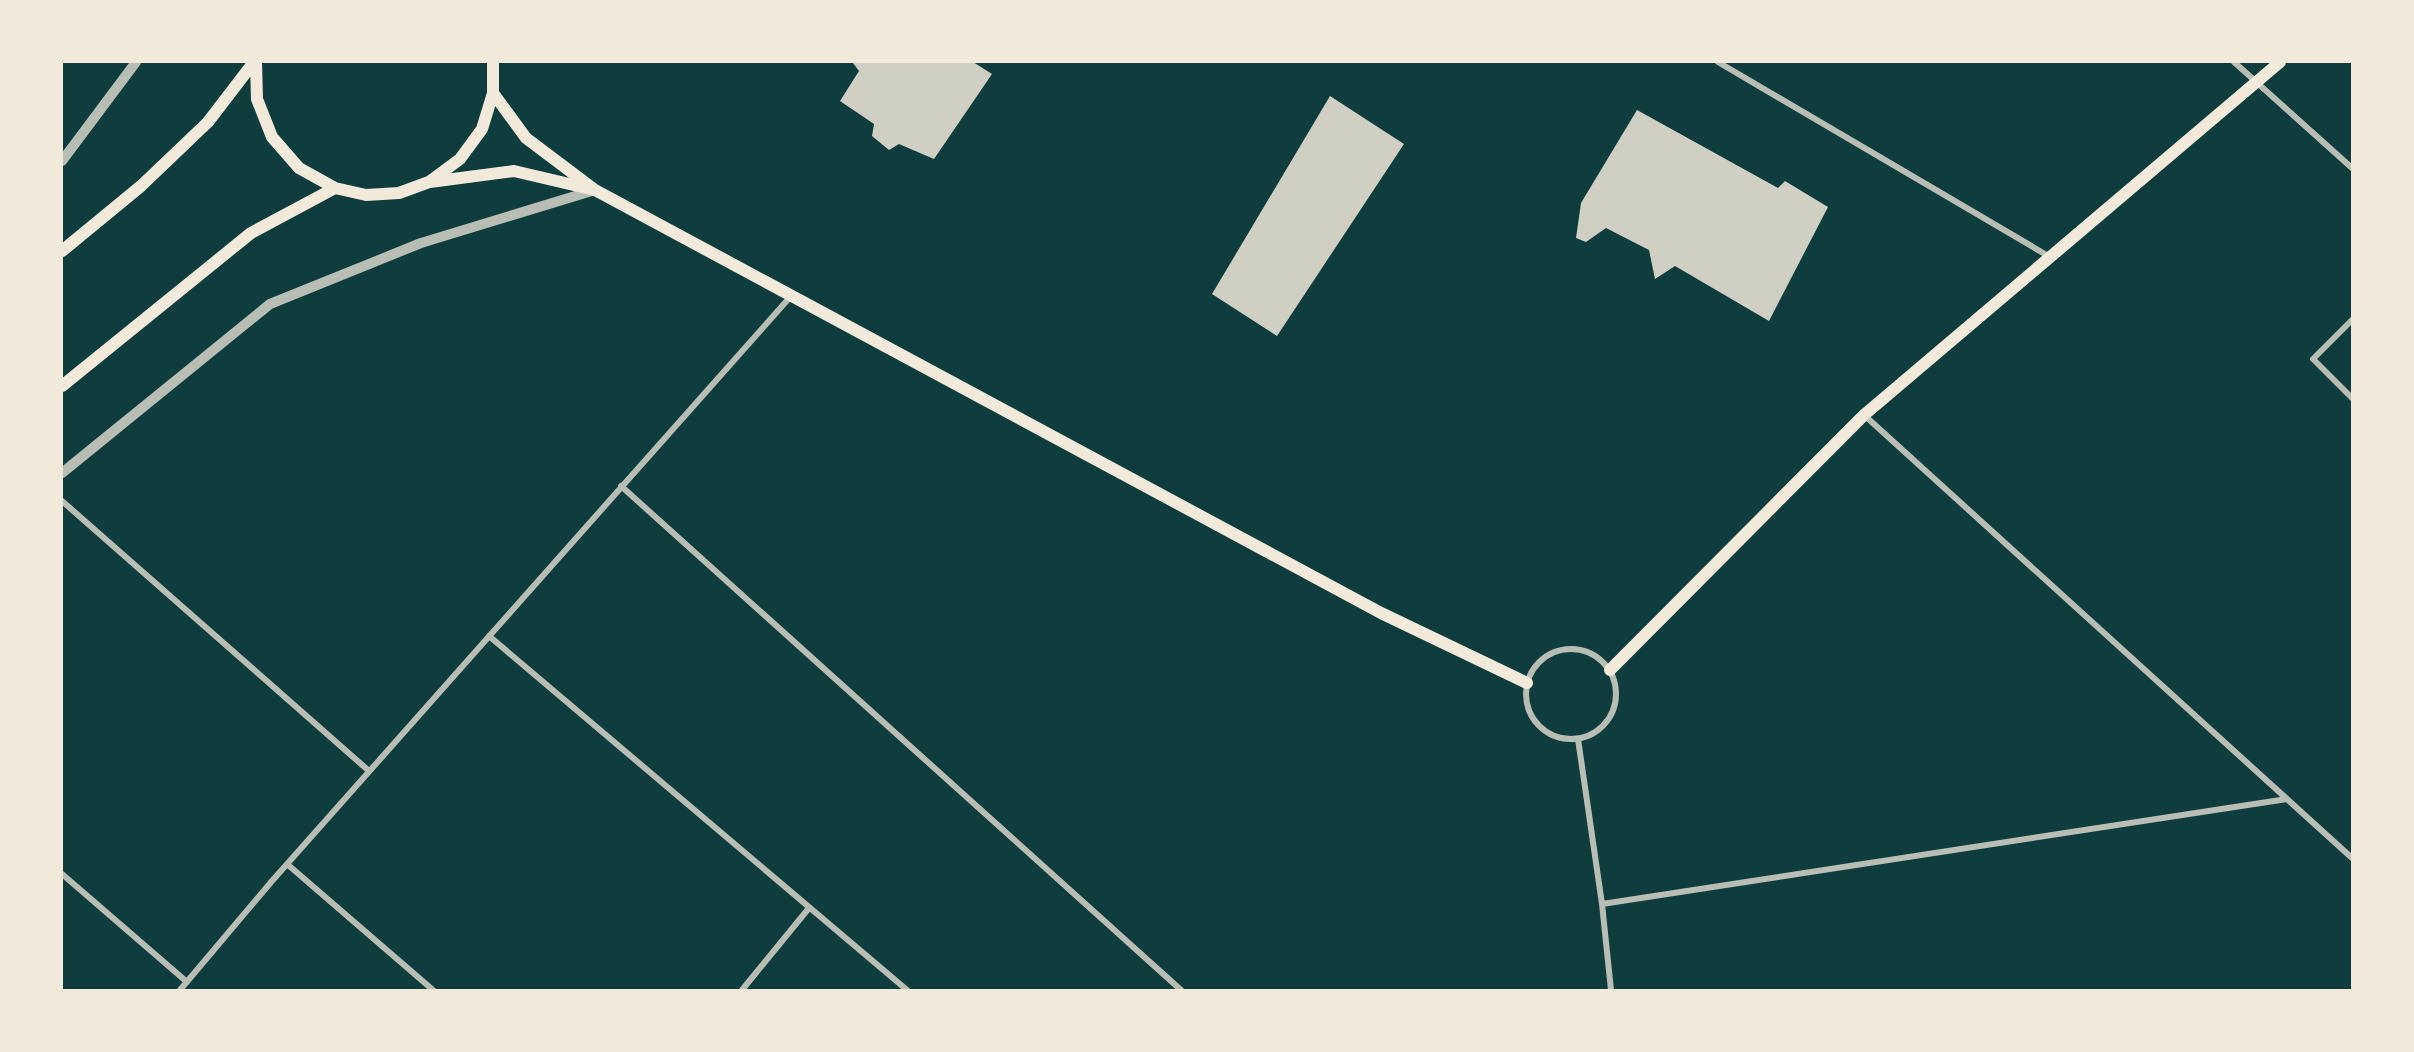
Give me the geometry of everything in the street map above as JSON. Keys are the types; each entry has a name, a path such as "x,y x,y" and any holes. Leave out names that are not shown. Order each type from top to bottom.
{"main road":[{"path":"255,62 257,99 272,137 299,168 335,188 366,195 399,193 429,182 514,171 595,190"},
{"path":"62,251 141,186 208,122 255,62"},
{"path":"429,182 460,159 482,129 493,93 493,62"},
{"path":"1610,670 1864,415 2280,62"},
{"path":"493,93 526,138 595,190 1381,613 1527,683"},
{"path":"62,386 251,233 335,188"}],"street":[{"path":"62,161 136,62"},
{"path":"1718,62 2050,257"},
{"path":"2234,62 2352,168"},
{"path":"62,473 270,304 422,243 595,190"},
{"path":"180,990 287,864 791,296"},
{"path":"2352,320 2313,359 2352,398"},
{"path":"1864,415 2352,858"},
{"path":"621,486 1181,990"},
{"path":"62,501 369,771"},
{"path":"489,636 907,990"},
{"path":"1572,648 1587,650 1600,658 1610,670 1616,684 1617,699 1612,714 1604,726 1592,734 1578,739 1563,738 1549,733 1529,712 1526,697 1527,683 1533,670 1543,658 1556,650 1572,648"},
{"path":"1578,739 1602,903 1611,990"},
{"path":"1602,903 2287,799"},
{"path":"287,864 433,990"},
{"path":"62,874 187,982"},
{"path":"742,990 809,908"}],"building":[{"path":"973,62 992,74 934,159 899,144 889,150 872,136 874,124 840,101 859,71 853,63"},
{"path":"1330,96 1404,144 1277,336 1212,294"},
{"path":"1637,110 1778,188 1785,181 1828,207 1769,321 1675,266 1655,279 1649,250 1606,228 1586,242 1576,238 1581,203"}]}
